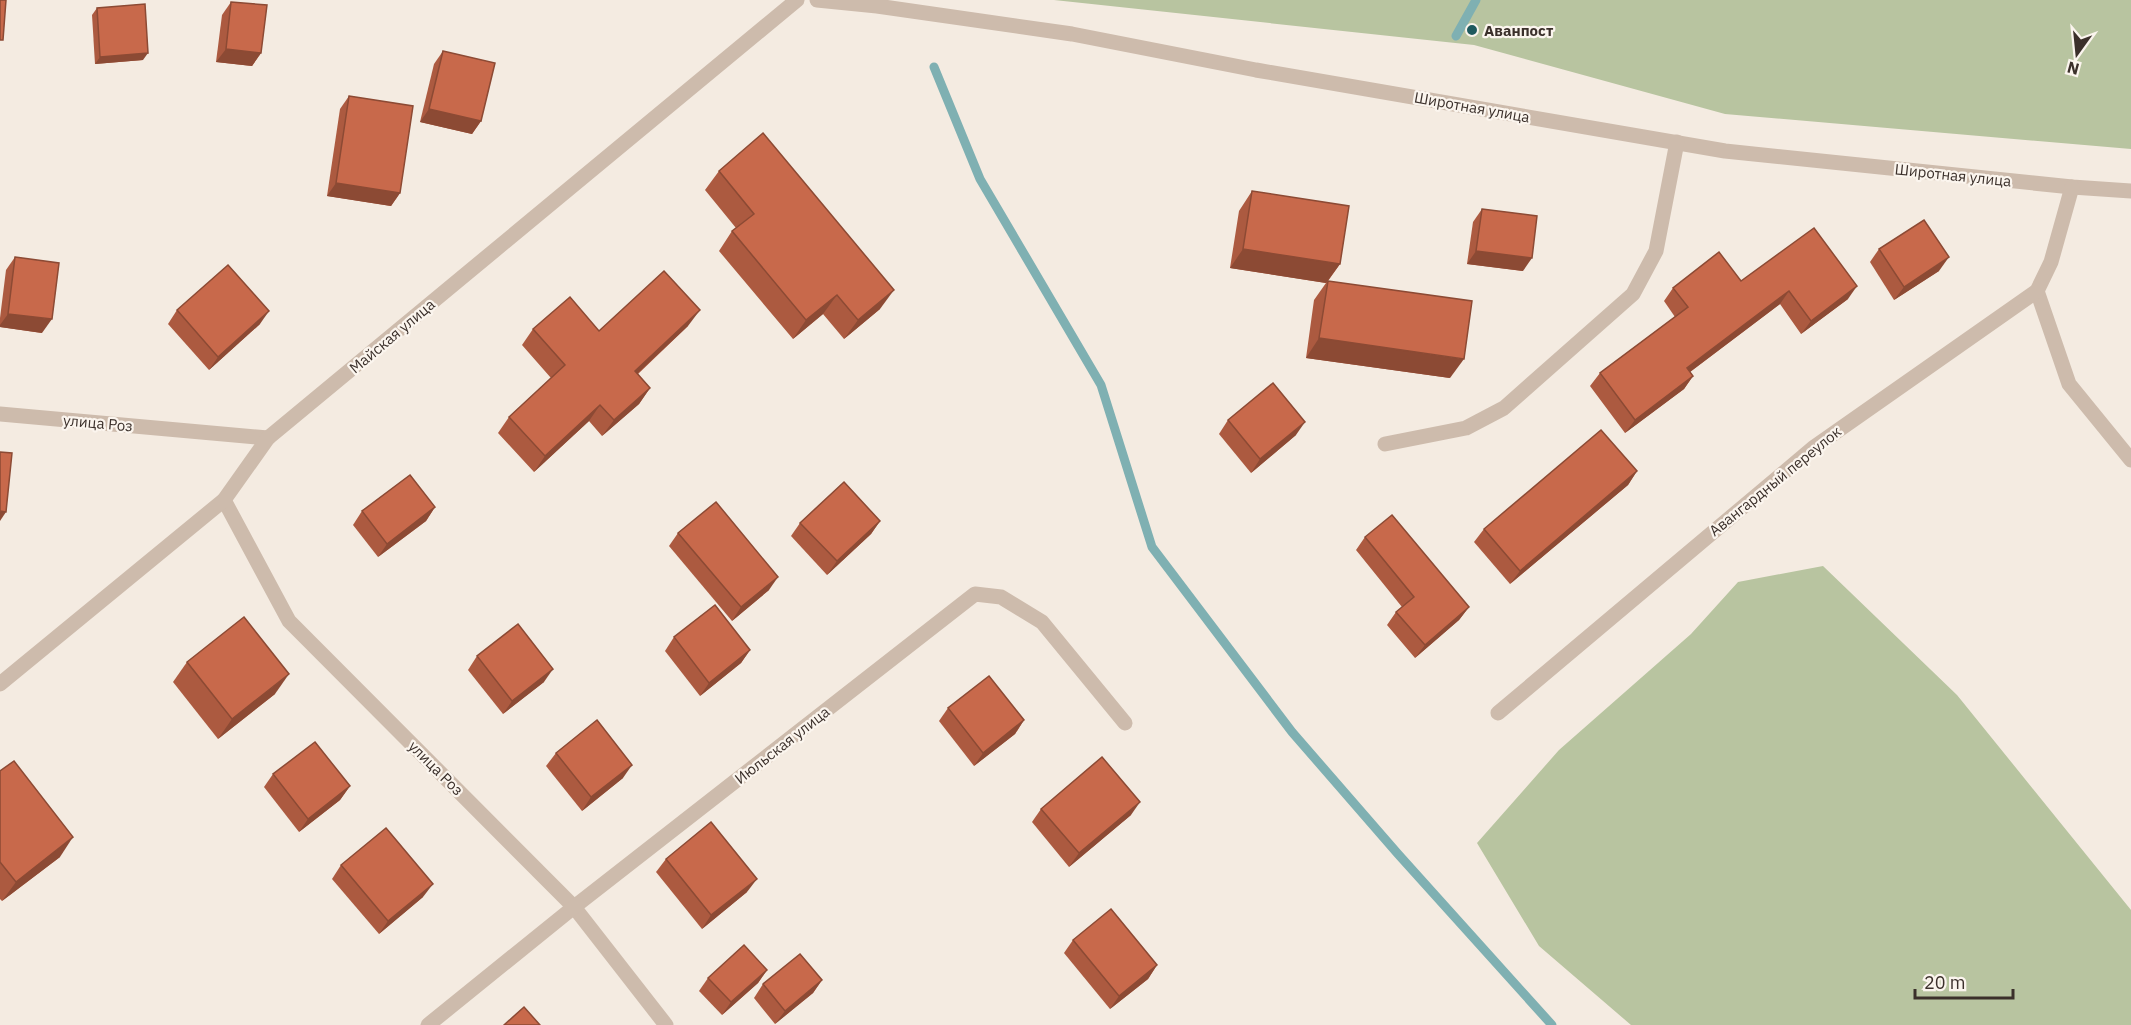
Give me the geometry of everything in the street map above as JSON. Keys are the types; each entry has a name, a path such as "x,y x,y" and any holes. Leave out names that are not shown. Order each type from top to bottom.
{"street":[{"name":"Майская улица","path":"0,684 224,500 268,438 797,0"},
{"name":"Широтная улица","path":"816,0 877,6 1072,34 1256,70 1725,151 2072,187 2131,191"},
{"path":"1385,444 1466,428 1504,408 1633,294 1656,251 1677,142"},
{"name":"Авангардный переулок","path":"1498,713 1813,447 2037,291 2051,262 2072,187"},
{"path":"2037,291 2069,384 2131,460"},
{"name":"улица Роз","path":"0,414 268,438"},
{"name":"улица Роз","path":"224,500 289,621 574,907 666,1025"},
{"name":"Июльская улица","path":"428,1025 574,907 975,594 1001,597 1042,622 1125,723"}],"green space":[{"path":"1054,0 2131,0 2131,149 1725,114 1474,45"},
{"path":"1823,566 1957,695 2131,910 2131,1025 1631,1025 1539,946 1477,843 1559,750 1691,634 1738,582"}],"building":[{"path":"0,0 6,0 3,40 0,40"},
{"path":"231,2 267,5 261,53 226,49"},
{"path":"145,4 148,53 100,57 97,8"},
{"path":"443,51 495,63 481,121 429,109"},
{"path":"349,96 413,106 400,193 336,183"},
{"path":"763,133 894,290 858,320 837,295 806,320 732,231 754,214 719,171"},
{"path":"1252,191 1349,206 1340,264 1243,249"},
{"path":"1482,209 1537,216 1532,258 1476,251"},
{"path":"1924,220 1949,257 1904,287 1879,249"},
{"path":"1814,228 1857,286 1811,321 1789,291 1687,368 1693,376 1635,420 1600,373 1688,307 1673,288 1719,252 1741,281"},
{"path":"15,257 59,263 52,319 8,314"},
{"path":"228,265 269,311 218,357 177,310"},
{"path":"664,271 700,310 635,371 650,388 614,420 600,405 545,456 509,417 565,365 533,329 570,297 599,331"},
{"path":"1328,281 1472,301 1464,359 1319,338"},
{"path":"1273,383 1305,422 1260,459 1228,420"},
{"path":"1601,430 1637,471 1520,571 1484,529"},
{"path":"0,452 12,453 6,512 0,511"},
{"path":"410,475 435,507 387,544 362,511"},
{"path":"844,482 880,521 837,561 800,523"},
{"path":"716,502 778,577 741,607 678,533"},
{"path":"1392,515 1469,607 1425,645 1396,612 1414,597 1365,537"},
{"path":"715,605 750,650 709,683 674,637"},
{"path":"244,617 289,674 232,719 187,662"},
{"path":"518,624 553,669 512,701 477,656"},
{"path":"989,676 1024,720 983,753 948,708"},
{"path":"597,720 632,765 591,797 556,753"},
{"path":"315,742 350,786 308,819 273,774"},
{"path":"1102,757 1140,802 1079,853 1041,809"},
{"path":"14,761 73,837 16,882 0,862 0,771"},
{"path":"711,822 757,879 711,915 666,859"},
{"path":"386,828 433,884 388,921 341,865"},
{"path":"1111,909 1157,965 1119,996 1073,940"},
{"path":"744,945 767,970 731,1002 708,978"},
{"path":"800,954 822,980 785,1011 763,984"},
{"path":"524,1007 540,1025 504,1025"}],"waterway":[{"path":"1456,36 1476,0"},
{"path":"934,67 980,179 1101,385 1152,547 1292,732 1552,1025"}],"place":[{"name":"Аванпост","path":"1472,30"}]}
